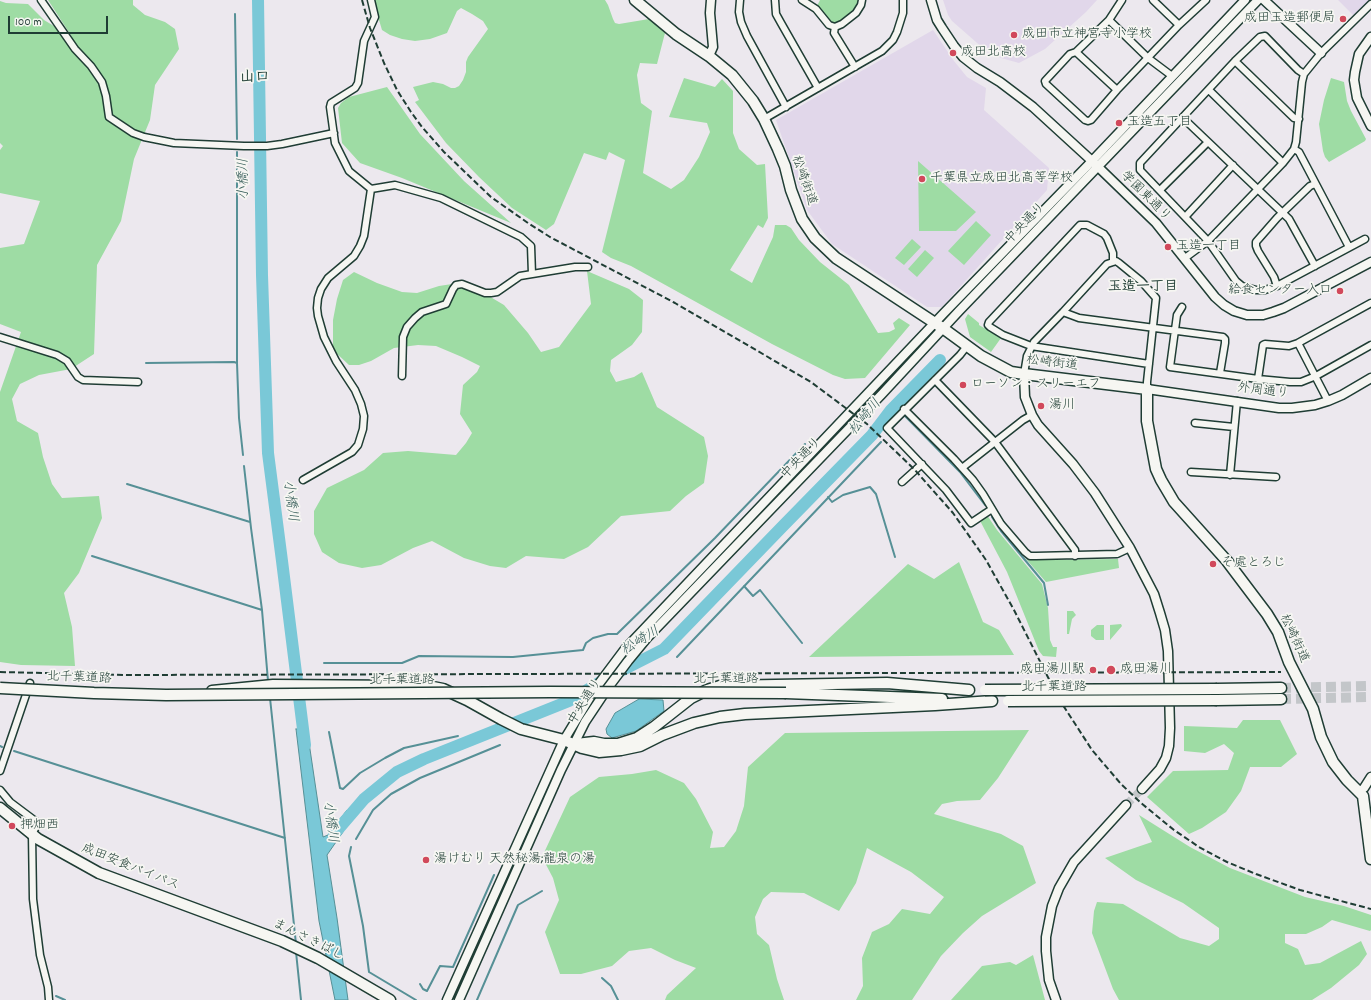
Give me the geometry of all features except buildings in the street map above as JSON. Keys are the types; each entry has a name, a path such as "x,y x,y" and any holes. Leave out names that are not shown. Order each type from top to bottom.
{"main road":[{"name":"松崎街道","path":"635,0 676,34 710,56 732,75 753,101 764,119 785,166 798,211 815,238 836,258 944,328 992,363 1011,372 1147,389 1147,422 1156,469 1161,480 1174,502 1227,561 1267,614 1278,632 1289,662 1313,709 1321,737 1333,762 1347,780 1359,792 1364,801 1371,859"},
{"path":"574,745 594,742 618,744 637,738 654,727 691,698 707,690 720,686 787,689 887,683 969,690"},
{"path":"166,695 273,685 425,686 443,689 522,729 564,740 582,748 599,752 621,750 640,746 662,735 694,723 720,717 745,714 912,707 992,701"},
{"name":"北千葉道路","path":"0,688 166,695 787,689 804,694 992,701 1281,699"},
{"name":"北千葉道路","path":"804,694 840,691 1281,688"},
{"name":"成田安食バイパス","path":"0,808 32,834 72,859 99,873 216,916"},
{"name":"まんさきばし","path":"216,916 282,941 318,958 388,999"}],"street":[{"path":"41,0 75,49 91,66 102,82 109,117 133,133 166,142 267,146 334,133"},
{"path":"371,0 375,17 364,41 358,83 355,88 331,103 330,106 335,143 349,171 371,189 395,185 441,198 521,237 531,246 532,274"},
{"path":"710,56 712,47 710,13 711,0"},
{"path":"740,0 739,12 741,22 747,36 786,107"},
{"path":"775,0 776,14 818,88"},
{"path":"802,0 816,9 829,25 835,27 842,24 856,13 862,0"},
{"path":"764,119 882,51 893,40 901,23 903,0"},
{"name":"学園東通り","path":"931,0 937,20 963,57 1033,107 1095,164 1156,223 1215,297 1234,311 1255,316 1284,308 1371,262"},
{"path":"1122,0 1109,20 1076,52 1070,54 1045,81 1046,84 1085,120 1091,120 1117,90 1179,25 1206,0"},
{"path":"1153,0 1179,25"},
{"name":"中央通り","path":"447,1000 564,740 582,720 647,638 944,328 958,311 1095,164 1172,76 1245,0"},
{"name":"中央通り","path":"459,1000 561,770 574,745 582,720 595,689 625,649 935,323 1258,0"},
{"path":"1264,0 1321,53"},
{"path":"1184,258 1208,241 1259,189 1294,149 1304,74 1321,53 1371,4"},
{"path":"1109,20 1148,58 1172,76"},
{"path":"835,27 834,33 855,67"},
{"path":"1304,74 1298,70 1264,36 1260,37 1235,61 1140,163 1140,170 1186,216 1208,241 1236,281 1242,286 1256,290 1265,290 1277,286 1365,239"},
{"path":"1371,37 1360,54 1354,80 1357,98 1371,126"},
{"path":"1076,52 1117,90"},
{"path":"1235,61 1294,118 1299,119"},
{"path":"1209,90 1283,163"},
{"path":"1183,118 1289,219 1315,266"},
{"path":"1160,190 1208,142"},
{"path":"1294,149 1299,152 1349,247"},
{"path":"1186,216 1233,165"},
{"path":"1277,286 1274,277 1256,246 1256,242 1282,213 1310,186 1315,184"},
{"path":"303,480 343,459 352,452 358,445 363,429 364,416 361,404 355,390 336,361 324,336 319,321 317,308 321,289 328,278 354,256 360,246 364,236 371,189"},
{"path":"1113,262 1113,253 1104,234 1087,225 1080,224 989,322 990,327 1003,335 1031,346 1149,364"},
{"path":"1142,789 1160,769 1166,758 1169,746 1168,650 1165,630 1157,601 1130,548 1073,464 1038,425 1032,416 1025,397 1024,374 1027,356 1031,346 1107,264 1113,262 1120,263 1141,281 1156,298 1147,389"},
{"path":"402,376 403,337 407,327 415,318 428,309 446,304 456,285 462,284 485,293 491,293 497,292 520,276 588,267"},
{"path":"1258,379 1263,345 1289,346 1298,343 1371,303"},
{"path":"1182,307 1177,315 1170,367 1258,379 1301,382 1316,376 1371,345"},
{"path":"1063,312 1079,318 1223,337 1225,339 1225,343 1220,373"},
{"path":"0,337 57,355 67,361 78,377 83,380 138,382"},
{"path":"1298,343 1328,400"},
{"path":"967,346 960,355 887,428 946,490 971,523 992,509"},
{"name":"外周通り","path":"1147,389 1279,408 1292,408 1315,405 1342,395 1371,378"},
{"path":"935,380 995,442 1075,550 1075,556"},
{"path":"1230,475 1237,401"},
{"path":"904,410 962,468 983,494 1004,528 1024,552 1030,556 1117,554 1130,548"},
{"path":"962,468 1022,420 1032,416"},
{"path":"1195,423 1234,427"},
{"path":"902,482 922,464"},
{"path":"1191,472 1276,477"},
{"path":"0,771 30,683"},
{"path":"1359,792 1364,788 1371,777"},
{"path":"0,790 10,802 38,823 32,834 33,899 40,955 48,987 49,1000"},
{"path":"1056,1000 1049,980 1046,951 1046,937 1052,906 1059,888 1074,862 1126,805"}],"shaded area":[{"name":"成田市立神宮寺小学校","path":"943,0 1097,0 1045,49 1019,63 1001,58 984,49 952,21 948,15"},
{"path":"1338,0 1370,0 1354,16"},
{"name":"千葉県立成田北高等学校","path":"933,30 967,77 986,88 984,110 1049,168 1047,190 942,307 927,307 832,244 807,210 776,120"}],"green space":[{"path":"48,0 133,0 133,5 145,15 165,22 175,29 179,49 155,85 150,120 134,159 121,221 97,265 94,354 71,369 39,375 20,384 12,399 17,421 38,433 43,457 52,484 62,498 99,496 102,518 79,573 64,593 72,627 75,666 21,665 0,662 0,392 21,332 0,324 0,248 24,244 40,201 0,193 0,150 3,146 0,143 0,1 6,3 28,4 44,20 72,37"},
{"path":"373,0 605,0 615,23 619,24 649,19 665,33 657,64 640,63 637,75 641,103 652,111 643,173 671,189 684,180 699,157 710,132 707,123 669,117 684,78 715,87 722,79 733,91 733,133 739,149 757,165 765,164 768,218 763,228 758,225 730,270 752,283 773,237 775,225 786,225 791,228 799,240 820,262 849,285 878,333 889,332 895,329 893,323 899,318 910,325 865,378 845,379 833,375 772,344 631,266 611,258 602,252 625,160 609,152 606,160 584,153 554,224 546,230 512,208 479,177 446,143 415,102 419,100 413,87 433,82 443,84 451,88 459,86 466,72 466,62 468,57 488,29 483,21 461,8 457,11 447,33 430,39 415,41 402,39 390,35 382,30"},
{"path":"820,0 860,0 853,13 834,24 817,6"},
{"path":"1331,78 1344,82 1347,101 1366,139 1329,162 1323,151 1319,124 1324,100"},
{"path":"387,87 420,134 464,181 511,223 402,178 360,163 342,143 338,108 341,103 349,97"},
{"path":"918,161 976,212 956,231 919,231"},
{"path":"976,221 991,235 964,265 948,251"},
{"path":"912,239 921,247 904,265 895,258"},
{"path":"925,250 934,258 917,277 908,269"},
{"path":"587,271 629,289 643,300 642,332 632,345 611,360 610,371 616,382 634,377 642,372 657,407 704,437 708,456 704,483 686,496 670,511 621,516 588,547 564,559 526,556 506,568 490,566 464,558 432,541 413,548 381,565 362,568 339,563 322,552 314,534 314,511 327,488 364,470 383,453 408,451 456,455 472,433 460,414 463,385 477,372 480,366 436,346 418,345 394,348 371,361 359,365 349,365 333,350 333,320 337,299 343,280 354,272 377,283 402,292 417,293 439,286 465,282 504,305 528,333 541,352 559,347 591,304"},
{"path":"968,314 979,323 979,325 1001,338 991,352 970,337 965,319"},
{"path":"983,509 997,530 1042,584 1048,608 1050,640 1053,647 1057,647 1056,657 1043,656 1039,651 1007,572 977,515"},
{"path":"1026,559 1118,559 1119,568 1046,582"},
{"path":"959,562 983,622 999,630 1014,655 809,657 908,564 934,579"},
{"path":"1067,611 1073,611 1076,615 1072,619 1069,634 1067,634"},
{"path":"1121,624 1122,626 1110,640 1110,625"},
{"path":"1097,625 1104,625 1104,640 1096,640 1091,636 1091,630"},
{"path":"1243,720 1280,720 1297,754 1281,767 1250,767 1241,791 1226,812 1202,828 1189,834 1147,797 1173,771 1228,770 1234,753 1224,744 1205,753 1184,751 1184,726 1237,728"},
{"path":"1029,730 998,778 980,800 957,801 942,804 934,814 1001,834 1023,846 1036,883 982,916 963,933 941,956 912,1000 856,1000 863,986 862,958 872,932 889,924 902,909 930,914 944,897 911,872 867,848 856,883 839,911 804,893 771,892 763,899 755,917 757,934 769,945 777,979 784,1000 665,1000 667,995 696,968 675,960 651,948 629,951 612,966 581,974 560,974 545,932 559,900 553,878 542,857 570,797 599,777 656,770 684,783 696,799 713,832 710,848 724,847 736,831 744,806 748,767 785,733"},
{"path":"1139,815 1190,847 1230,868 1305,897 1344,906 1371,915 1370,931 1332,920 1322,927 1306,934 1285,934 1285,943 1298,949 1305,965 1320,963 1361,941 1367,954 1359,965 1331,988 1312,1000 1119,1000 1113,989 1092,933 1094,911 1097,902 1123,904 1180,938 1209,946 1219,939 1219,928 1183,903 1136,880 1105,858 1152,842"},
{"path":"1033,955 1045,1000 951,1000 982,966 1010,962 1016,965"}],"water":[{"path":"639,699 663,700 664,711 636,731 612,738 607,734 606,729 615,713"},
{"path":"296,729 307,729 323,837 328,835 347,810 343,832 327,855 348,1000 335,1000 319,921"}],"waterway":[{"name":"小橋川","path":"258,0 262,275 268,453 305,745"},
{"path":"235,14 237,139"},
{"path":"237,152 237,363"},
{"name":"松崎川","path":"334,834 364,799 397,772 424,759 569,701 605,679 664,649 872,435 891,410 940,360"},
{"path":"146,363 237,363 239,418 243,455"},
{"path":"905,416 960,472 985,505"},
{"path":"677,657 881,442"},
{"path":"324,663 402,663 419,656 513,657 583,650 586,643 593,638 608,634 617,634 715,538 805,444"},
{"path":"244,466 262,610 268,681"},
{"path":"127,484 250,522"},
{"path":"828,497 832,502 843,495 870,487 876,494 895,557"},
{"path":"992,517 1001,531 1044,583 1048,605"},
{"path":"92,556 262,610"},
{"path":"744,586 753,596 760,590 802,643"},
{"path":"270,698 296,944"},
{"path":"329,732 340,788 343,789 360,773 404,748 458,736"},
{"path":"356,839 373,810 391,794 420,778 500,745"},
{"path":"14,751 285,838"},
{"path":"351,847 349,856 363,926 369,972 416,1000"},
{"path":"420,984 423,989 427,991 440,966 453,967 494,875"},
{"path":"477,1000 518,905 542,891"},
{"path":"296,952 301,1000"},
{"path":"602,978 611,986 618,1000"},
{"path":"56,996 65,1000"}],"tunnel":[{"path":"1281,688 1371,686"},
{"path":"1281,699 1371,697"},
{"path":"1126,805 1142,789"}],"railway":[{"path":"362,0 370,28 384,63 397,90 411,112 444,152 491,197 550,237 675,303 811,382 867,424 915,470 953,513 986,560 1014,610 1059,699 1092,750 1121,784 1141,803 1174,830 1199,847 1227,862 1300,890 1371,909"},
{"path":"0,672 127,675 1281,672"}],"place":[{"name":"成田玉造郵便局","path":"1343,19"},
{"name":"成田市立神宮寺小学校","path":"1014,35"},
{"name":"成田北高校","path":"953,53"},
{"name":"玉造五丁目","path":"1119,123"},
{"name":"千葉県立成田北高等学校","path":"922,179"},
{"name":"玉造一丁目","path":"1168,247"},
{"name":"給食センター入口","path":"1340,291"},
{"name":"ローソン・スリーエフ","path":"963,385"},
{"name":"湯川","path":"1041,406"},
{"name":"そ處とろじ","path":"1213,564"},
{"name":"成田湯川駅","path":"1093,670"},
{"name":"成田湯川","path":"1111,670"},
{"name":"押畑西","path":"12,826"},
{"name":"湯けむり 天然秘湯;龍泉の湯","path":"426,860"}],"district":[{"name":"山口","path":"255,79"},
{"name":"玉造一丁目","path":"1143,288"}]}
